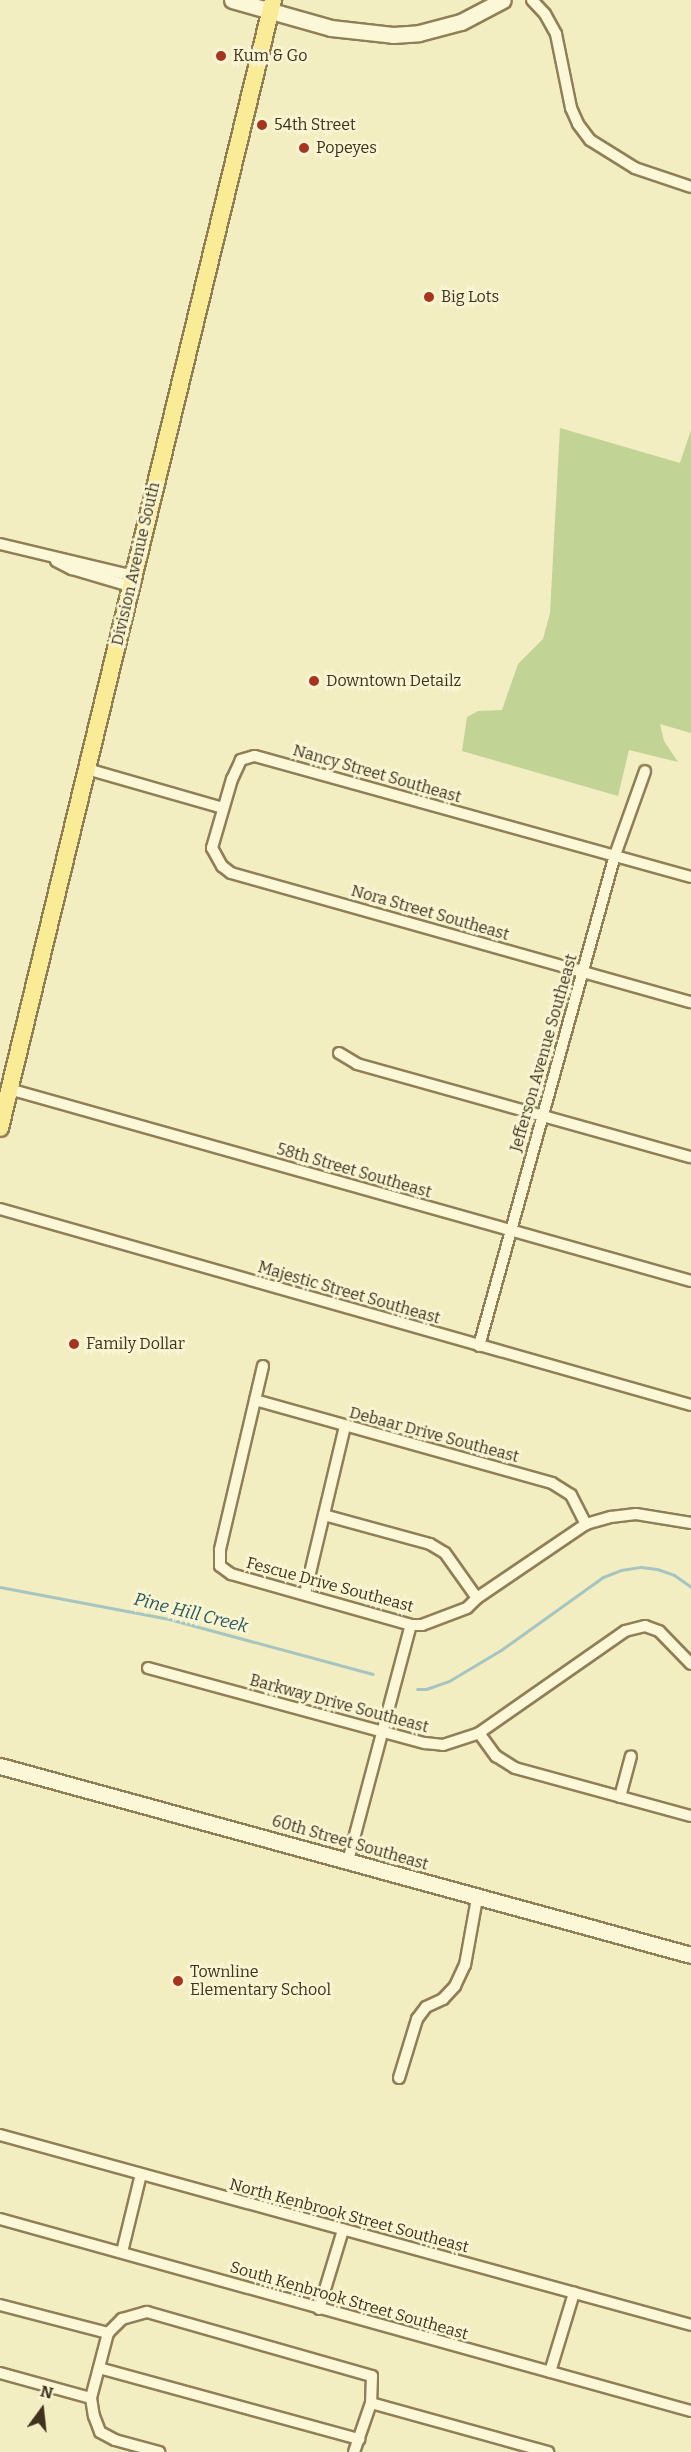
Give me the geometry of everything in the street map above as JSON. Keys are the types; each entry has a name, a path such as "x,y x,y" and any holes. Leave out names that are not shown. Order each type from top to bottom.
{"main road":[{"path":"232,0 272,5 331,28 393,35 419,33 461,22 503,0"},
{"name":"Division Avenue South","path":"0,1128 272,5"},
{"name":"60th Street Southeast","path":"0,1766 691,1955"}],"street":[{"path":"532,0 545,14 556,34 571,108 578,124 590,140 635,168 691,187"},
{"path":"0,544 51,558 74,560 131,581"},
{"name":"Nancy Street Southeast","path":"223,808 241,760 254,756 691,877"},
{"path":"87,769 223,808"},
{"name":"Jefferson Avenue Southeast","path":"478,1346 615,855 645,771"},
{"name":"Nora Street Southeast","path":"223,808 213,848 222,866 231,873 691,1002"},
{"path":"339,1053 357,1064 691,1157"},
{"name":"58th Street Southeast","path":"9,1089 691,1281"},
{"name":"Majestic Street Southeast","path":"0,1209 691,1405"},
{"path":"255,1400 263,1366"},
{"name":"Debaar Drive Southeast","path":"255,1400 552,1483 571,1495 586,1524"},
{"name":"Fescue Drive Southeast","path":"255,1400 220,1550 220,1566 231,1574 411,1625 422,1625 467,1608 477,1598 586,1524 611,1517 636,1514 691,1523"},
{"path":"305,1594 345,1426"},
{"path":"324,1515 430,1544 445,1553 477,1598"},
{"path":"348,1861 411,1625"},
{"name":"Barkway Drive Southeast","path":"148,1668 425,1743 443,1745 478,1733 625,1631 645,1626 659,1631 691,1664"},
{"path":"478,1733 496,1756 515,1768 691,1816"},
{"path":"620,1797 631,1756"},
{"path":"399,2078 417,2019 426,2007 442,1999 455,1986 465,1965 477,1898"},
{"name":"North Kenbrook Street Southeast","path":"0,2135 691,2325"},
{"path":"122,2252 141,2174"},
{"name":"South Kenbrook Street Southeast","path":"0,2218 319,2309 691,2410"},
{"path":"319,2309 343,2230"},
{"path":"550,2372 574,2293"},
{"path":"0,2305 108,2333"},
{"path":"159,2452 116,2440 100,2432 91,2398 108,2333 122,2319 147,2312 372,2376 371,2403 354,2452"},
{"path":"99,2368 359,2439"},
{"path":"0,2373 91,2398"},
{"path":"371,2403 548,2452"}],"green space":[{"path":"560,428 680,463 691,430 691,733 660,724 664,741 678,762 629,750 618,796 462,751 467,717 478,711 502,710 518,664 543,639 550,613"}],"waterway":[{"name":"Pine Hill Creek","path":"417,1689 426,1689 449,1681 501,1650 603,1577 621,1570 641,1567 657,1569 674,1575 691,1587"},
{"name":"Pine Hill Creek","path":"0,1587 169,1619 373,1674"}],"place":[{"name":"Kum & Go","path":"221,56"},
{"name":"54th Street","path":"262,125"},
{"name":"Popeyes","path":"304,148"},
{"name":"Big Lots","path":"429,297"},
{"name":"Downtown Detailz","path":"314,681"},
{"name":"Family Dollar","path":"74,1344"},
{"name":"Townline Elementary School","path":"178,1981"}]}
